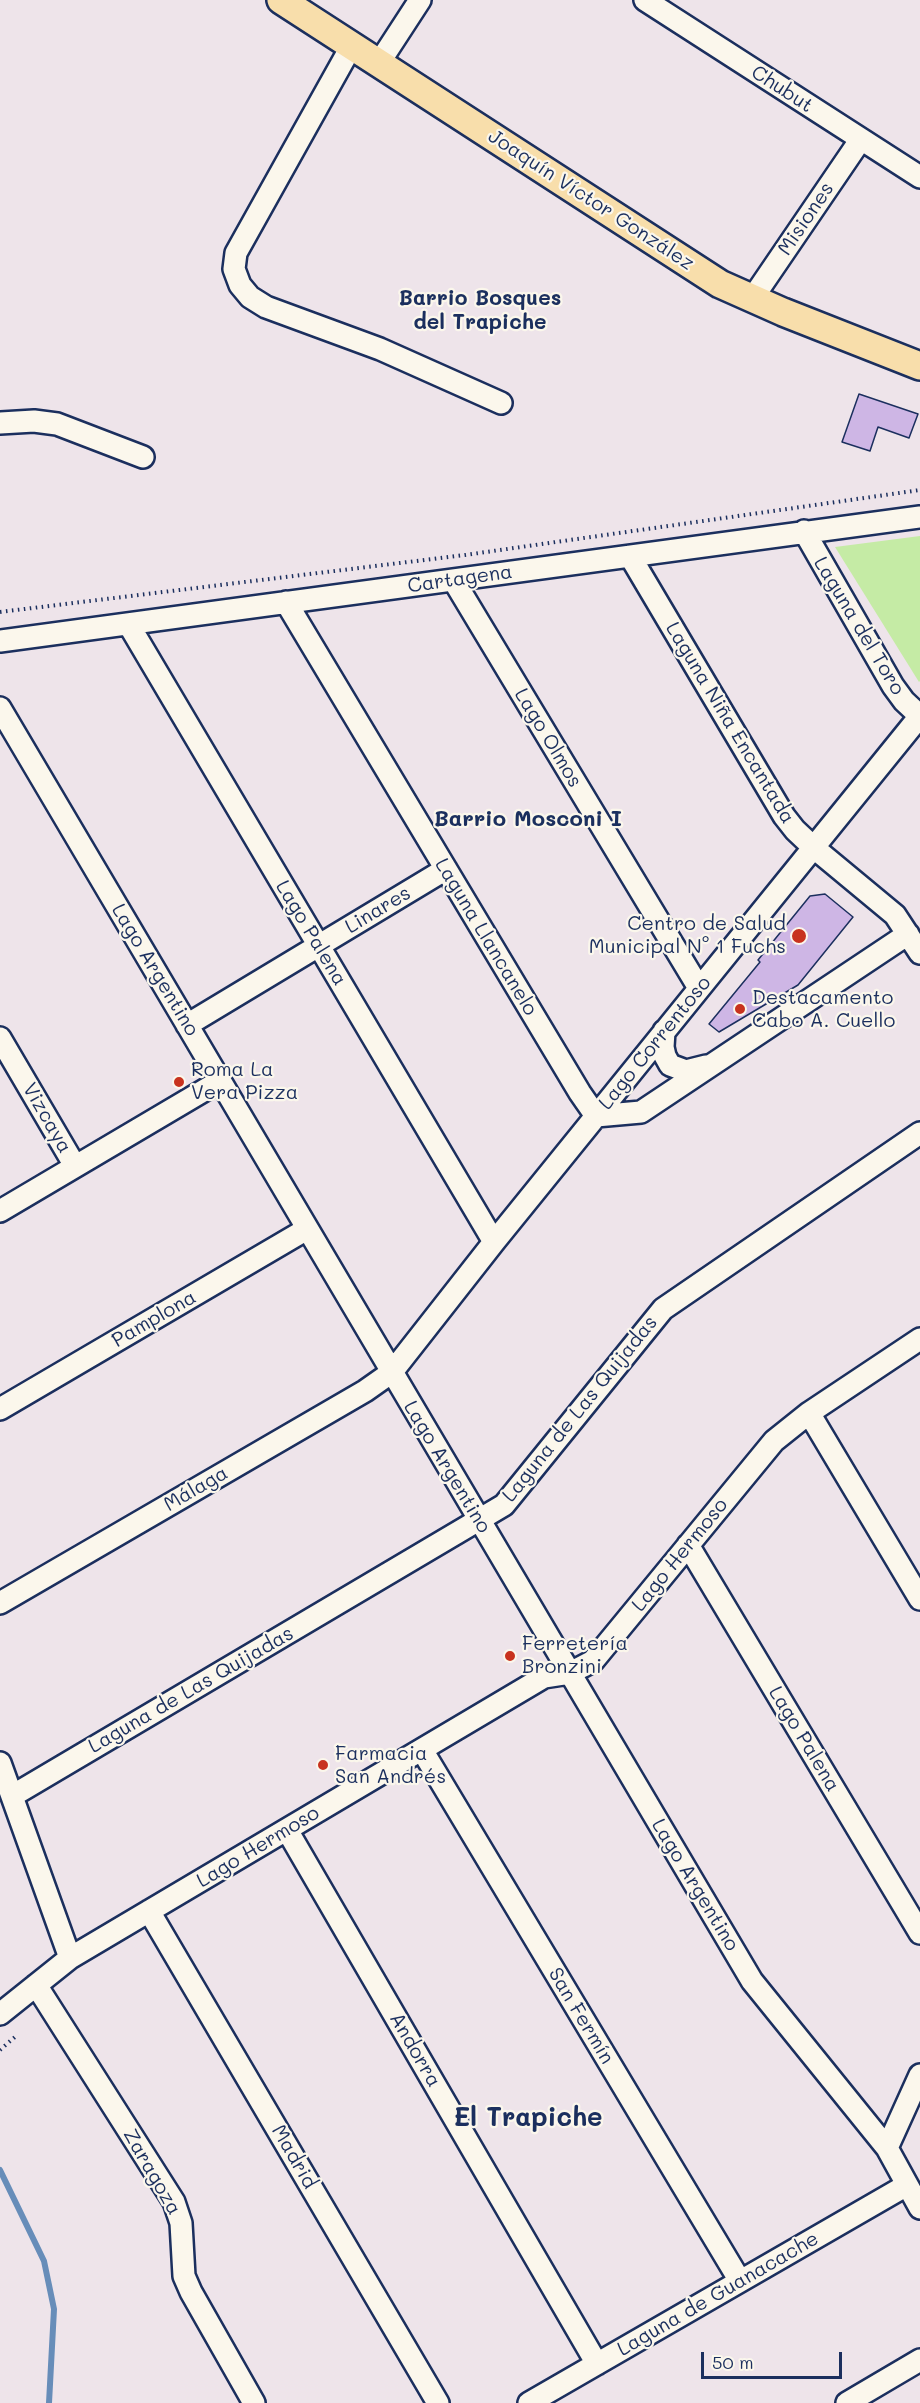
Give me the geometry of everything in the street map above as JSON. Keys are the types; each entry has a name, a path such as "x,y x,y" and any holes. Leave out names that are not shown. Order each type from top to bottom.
{"main road":[{"name":"Joaquín Víctor González","path":"281,0 720,284 920,366"}],"street":[{"path":"379,63 420,0"},
{"name":"Chubut","path":"645,0 920,177"},
{"path":"352,45 236,253 234,269 240,285 250,297 266,308 380,348 501,403"},
{"name":"Misiones","path":"752,299 861,139"},
{"path":"0,423 34,421 57,424 143,457"},
{"name":"Cartagena","path":"0,641 920,517"},
{"name":"Laguna del Toro","path":"804,531 893,686 904,701 920,716"},
{"name":"Laguna Niña Encantada","path":"630,556 784,816 795,831 895,915 920,953"},
{"name":"Lago Olmos","path":"454,581 699,988"},
{"name":"Laguna Llancanelo","path":"286,602 580,1094 596,1116"},
{"name":"Lago Palena","path":"129,625 494,1242"},
{"name":"Lago Argentino","path":"0,708 752,1982 887,2148 920,2208"},
{"name":"Lago Correntoso","path":"392,1372 494,1242 920,716"},
{"name":"Linares","path":"187,1024 446,869"},
{"path":"596,1116 641,1112 908,934"},
{"path":"664,1031 664,1056 670,1065 686,1071 694,1071 715,1063"},
{"name":"Vizcaya","path":"0,1038 75,1166"},
{"path":"0,1211 220,1081"},
{"name":"Laguna de Las Quijadas","path":"12,1796 504,1505 663,1309 920,1133"},
{"name":"Pamplona","path":"0,1409 307,1229"},
{"name":"Lago Hermoso","path":"0,2014 70,1958 544,1677 570,1673 593,1661 774,1441 809,1413 920,1339"},
{"name":"Málaga","path":"0,1603 354,1397 392,1372"},
{"path":"809,1413 920,1599"},
{"name":"Lago Palena","path":"688,1545 920,1933"},
{"name":"San Fermín","path":"422,1750 740,2281"},
{"path":"0,1763 70,1958"},
{"name":"Andorra","path":"287,1830 597,2364"},
{"name":"Madrid","path":"149,1911 438,2403"},
{"name":"Zaragoza","path":"36,1985 174,2202 181,2223 184,2276 254,2403"},
{"path":"887,2148 920,2075"},
{"name":"Laguna de Guanacache","path":"539,2401 597,2364 907,2185"},
{"path":"847,2403 920,2360"}],"path":[{"path":"0,612 465,555 920,490"},
{"path":"0,2050 16,2036"}],"green space":[{"path":"920,536 920,681 919,682 835,547"}],"building":[{"path":"859,394 918,414 909,438 878,427 870,451 842,442"},
{"path":"825,894 853,917 798,985 719,1032 709,1024 810,896"}],"waterway":[{"path":"0,2170 44,2261 54,2309 49,2403"}],"place":[{"name":"Centro de Salud Municipal N° 1 Fuchs","path":"799,936"},
{"name":"Destacamento Cabo A. Cuello","path":"740,1009"},
{"name":"Roma La Vera Pizza","path":"179,1082"},
{"name":"Ferretería Bronzini","path":"510,1656"},
{"name":"Farmacia San Andrés","path":"323,1765"}],"district":[{"name":"Barrio Bosques del Trapiche","path":"480,311"},
{"name":"Barrio Mosconi I","path":"528,819"},
{"name":"El Trapiche","path":"528,2118"}]}
